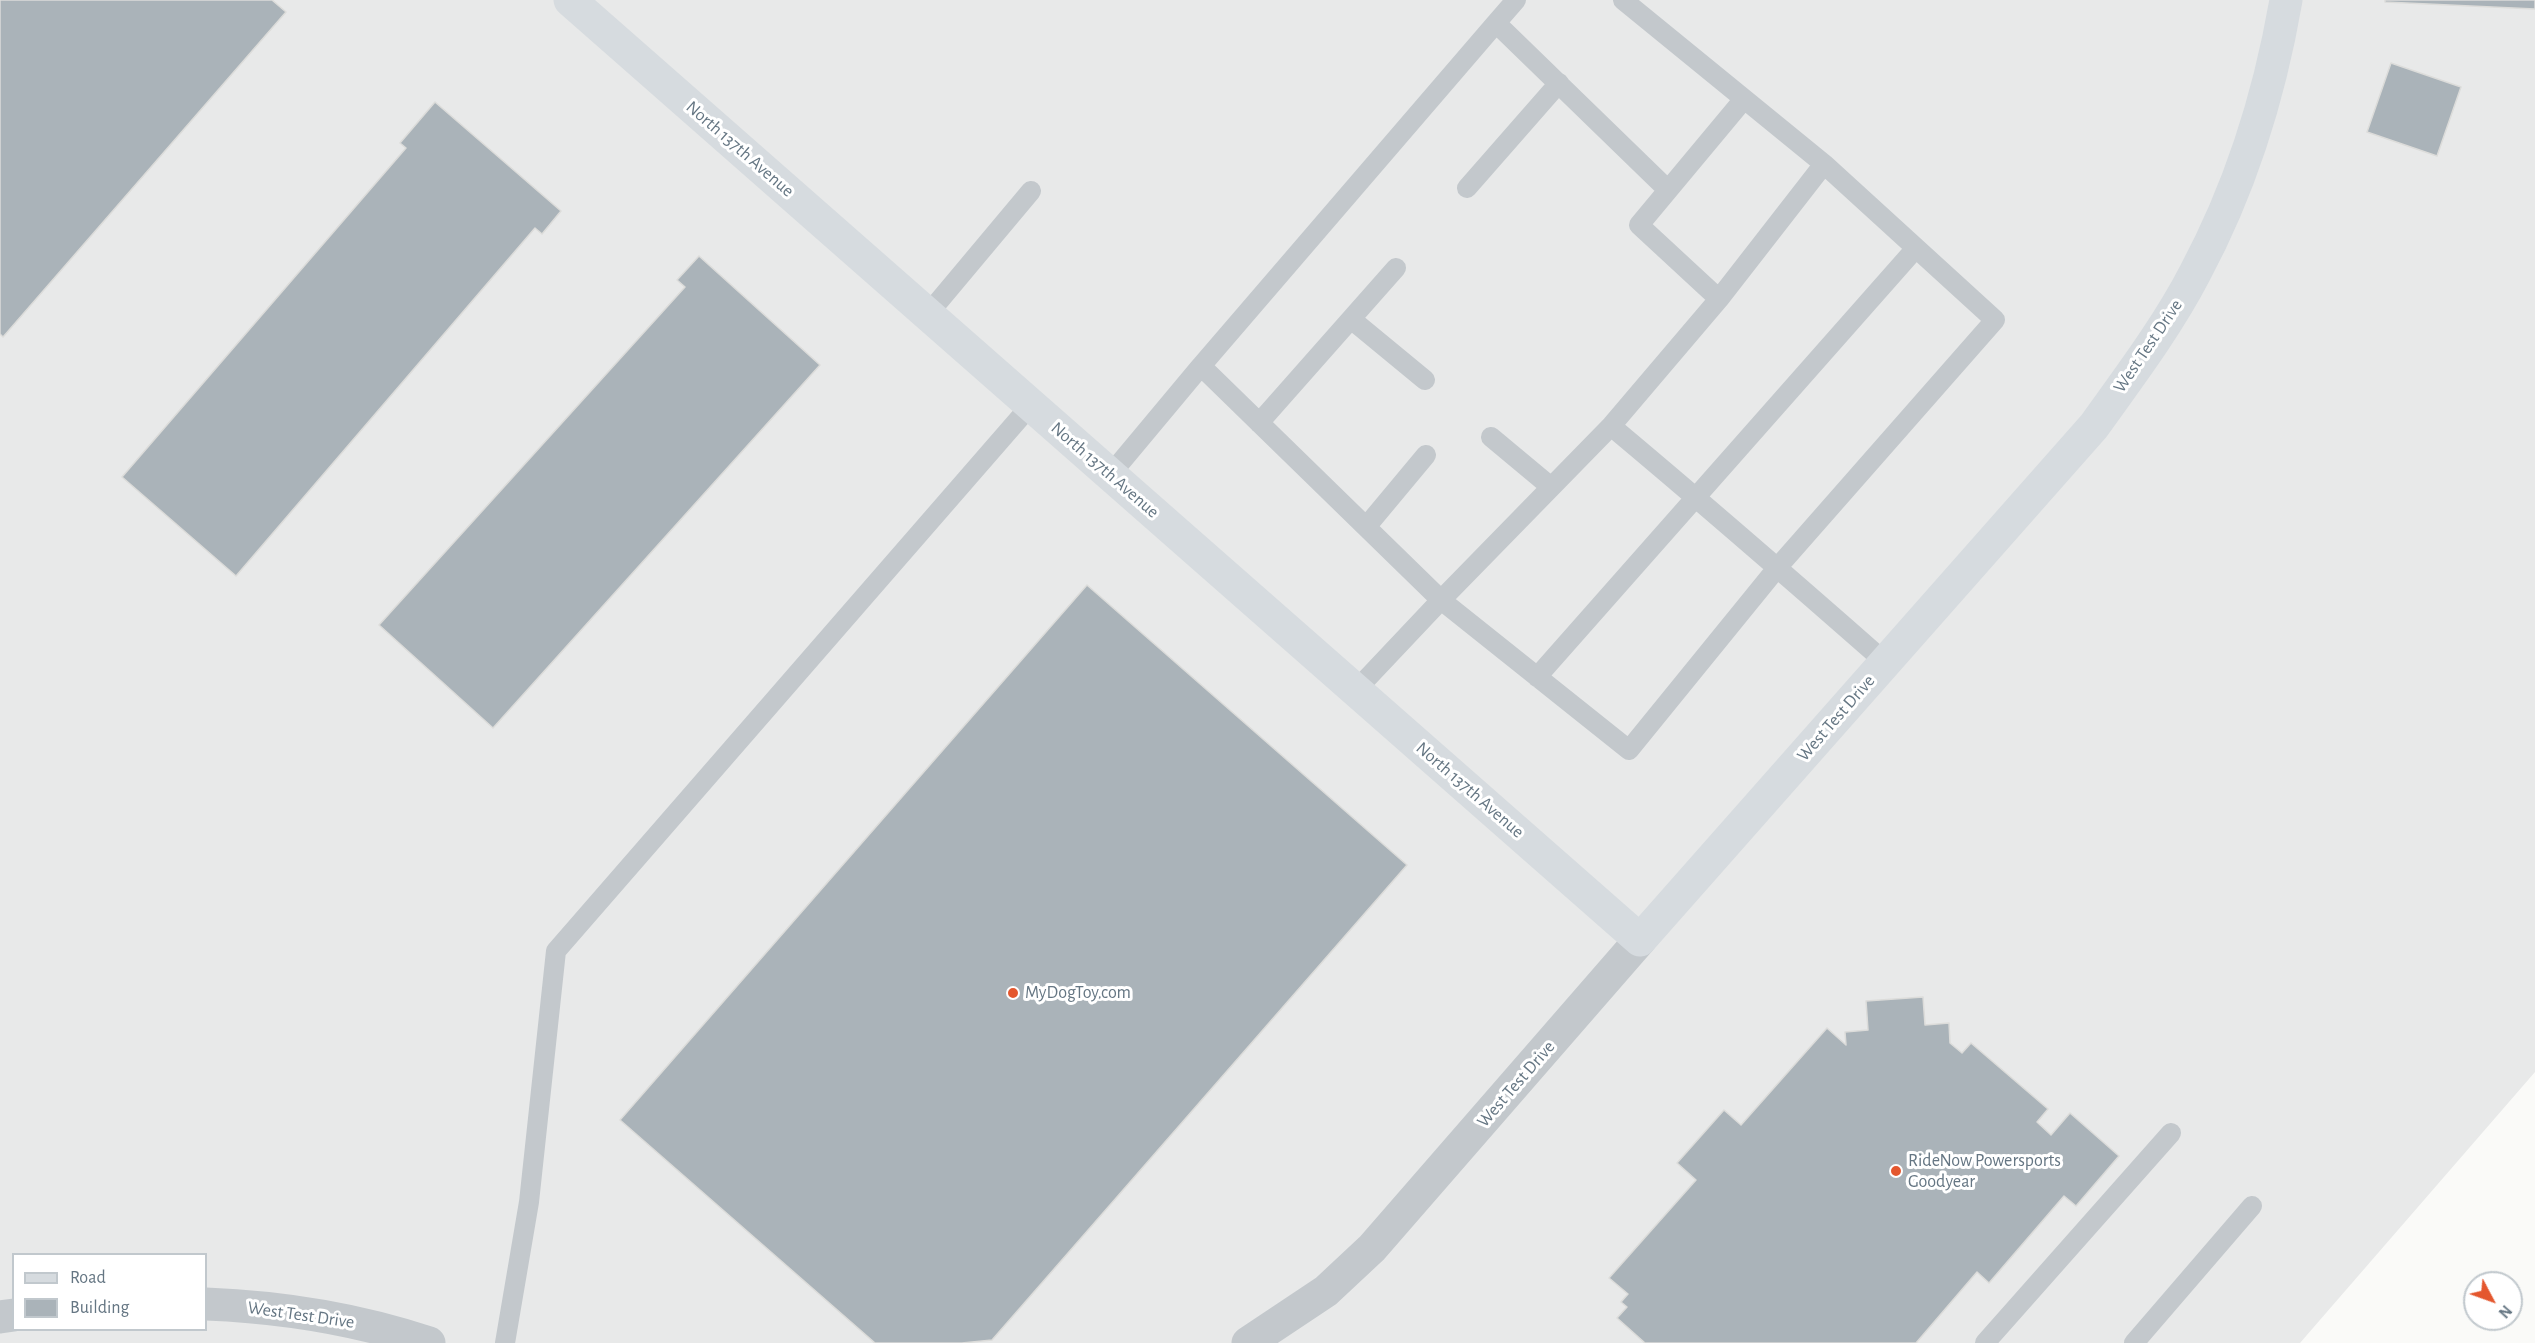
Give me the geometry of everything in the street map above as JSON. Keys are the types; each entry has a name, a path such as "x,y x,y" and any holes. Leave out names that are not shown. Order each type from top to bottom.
{"street":[{"name":"North 137th Avenue","path":"570,0 1640,940"},
{"name":"West Test Drive","path":"1248,1343 1326,1291 1372,1248 1640,940 2094,426 2174,309 2195,273 2242,164 2272,71 2286,0"},
{"name":"West Test Drive","path":"207,1305 273,1309 373,1325 429,1343"}],"lane":[{"path":"1110,474 1200,366 1516,0"},
{"path":"1200,366 1441,600 1629,750 1777,568 1995,320 1824,164 1623,0"},
{"path":"1496,23 1668,190"},
{"path":"1467,188 1559,83"},
{"path":"1719,299 1639,225 1744,99"},
{"path":"1356,690 1611,426 1719,299 1824,164"},
{"path":"928,314 1031,192"},
{"path":"1537,677 1916,248"},
{"path":"1259,423 1396,268"},
{"path":"1352,319 1425,380"},
{"path":"505,1343 529,1202 556,951 1031,405"},
{"path":"1611,426 1885,662"},
{"path":"1491,437 1551,487"},
{"path":"1366,527 1426,455"},
{"path":"1985,1343 2171,1133"},
{"path":"2134,1343 2252,1206"}],"shaded area":[{"path":"0,0 2535,0 2535,1072 2300,1343 0,1343"}],"building":[{"path":"0,0 272,0 286,12 3,337 0,334"},
{"path":"2385,0 2535,0 2535,9 2385,2"},
{"path":"2391,63 2461,87 2437,156 2367,132"},
{"path":"435,102 561,211 542,234 535,228 236,576 122,477 406,148 400,143"},
{"path":"699,256 820,365 493,728 379,625 685,287 677,280"},
{"name":"MyDogToy.com","path":"1087,585 1407,865 992,1340 962,1343 875,1343 620,1120"},
{"name":"RideNow Powersports Goodyear","path":"1923,997 1925,1025 1949,1023 1950,1043 1962,1053 1971,1043 2048,1109 2037,1122 2051,1135 2070,1113 2119,1156 2076,1206 2064,1196 1989,1283 1977,1272 1916,1343 1645,1343 1617,1318 1627,1307 1621,1302 1628,1294 1609,1278 1696,1180 1677,1163 1724,1110 1741,1125 1827,1028 1846,1045 1845,1032 1868,1030 1866,1001"}],"place":[{"name":"MyDogToy.com","path":"1013,993"},
{"name":"RideNow Powersports Goodyear","path":"1896,1171"}]}
